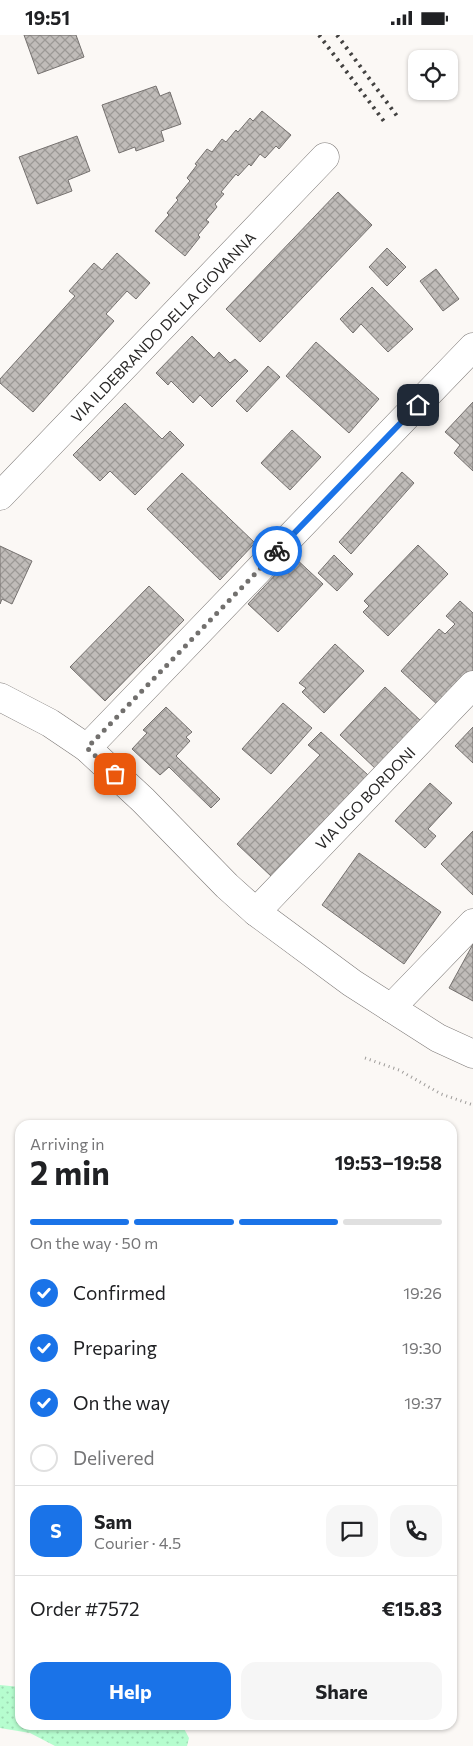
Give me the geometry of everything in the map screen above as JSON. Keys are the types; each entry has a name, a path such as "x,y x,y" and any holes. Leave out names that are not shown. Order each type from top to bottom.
{"street":[{"name":"VIA ILDEBRANDO DELLA GIOVANNA","path":"0,496 325,157"},
{"path":"87,748 473,347"},
{"name":"VIA UGO BORDONI","path":"256,912 473,685"},
{"path":"0,697 50,723 87,748 143,799 227,886 256,912 352,983 438,1038 473,1053"},
{"path":"391,1008 473,923"}],"path":[{"path":"365,1058 399,1070 441,1094 473,1105"}],"green space":[{"path":"0,1685 15,1686 15,1730 185,1730 189,1738 187,1746 55,1746 30,1733 0,1728"}],"building":[{"path":"24,35 76,35 84,57 38,74"},
{"path":"156,86 160,96 170,92 181,124 161,131 164,141 136,151 135,147 119,153 102,105"},
{"path":"262,111 291,135 279,149 276,146 265,158 260,154 251,166 249,164 238,176 236,174 221,192 224,194 215,204 217,207 206,220 209,222 185,256 155,231 169,215 167,213 178,200 176,198 190,181 187,178 197,165 195,164 207,149 212,152 222,139 226,142 236,130 238,132 250,118 253,121"},
{"path":"77,136 90,171 68,180 72,191 37,204 19,157"},
{"path":"338,192 372,225 260,342 226,309"},
{"path":"387,248 406,267 387,286 369,267"},
{"path":"117,253 150,283 136,299 127,291 106,314 114,321 33,412 0,383 0,379 75,296 69,291 94,263 102,270"},
{"path":"436,269 459,299 443,311 420,281"},
{"path":"372,287 413,329 388,352 361,324 353,333 340,319"},
{"path":"192,336 214,358 219,352 230,363 235,359 248,371 212,407 200,395 193,403 171,381 168,385 156,373"},
{"path":"316,342 379,399 349,433 286,376"},
{"path":"268,366 280,377 247,412 236,401"},
{"path":"473,402 473,471 454,453 460,445 445,432"},
{"path":"125,403 162,439 170,431 184,445 135,495 110,471 100,481 73,455"},
{"path":"292,430 321,457 290,490 261,463"},
{"path":"402,472 414,483 351,554 339,542"},
{"path":"182,473 255,543 220,580 147,509"},
{"path":"418,545 448,574 388,636 363,612 369,606 364,601"},
{"path":"0,546 32,561 12,604 2,599 0,604"},
{"path":"334,555 353,574 337,591 318,573"},
{"path":"293,556 323,584 278,632 248,604"},
{"path":"149,586 184,620 105,701 70,667"},
{"path":"460,601 473,613 473,671 440,707 401,671 439,629 445,634 455,624 446,616"},
{"path":"335,644 364,671 324,713 302,692 306,688 299,683"},
{"path":"385,687 422,722 377,770 340,735"},
{"path":"283,703 312,728 271,774 242,749"},
{"path":"166,707 192,732 186,737 190,741 176,756 220,799 211,808 169,767 160,775 132,749 147,733 143,730"},
{"path":"473,727 473,763 455,746"},
{"path":"321,732 368,775 272,877 237,844 320,755 308,745"},
{"path":"430,783 452,803 428,829 436,836 425,848 395,821"},
{"path":"473,831 473,895 441,864"},
{"path":"359,853 441,912 404,964 322,905"},
{"path":"473,944 473,1001 449,988"}],"railway":[{"path":"319,35 386,124"},
{"path":"337,35 397,116"}],"way so far":[{"path":"115,774 87,748 277,551"}],"route":[{"path":"277,551 418,405"}]}
